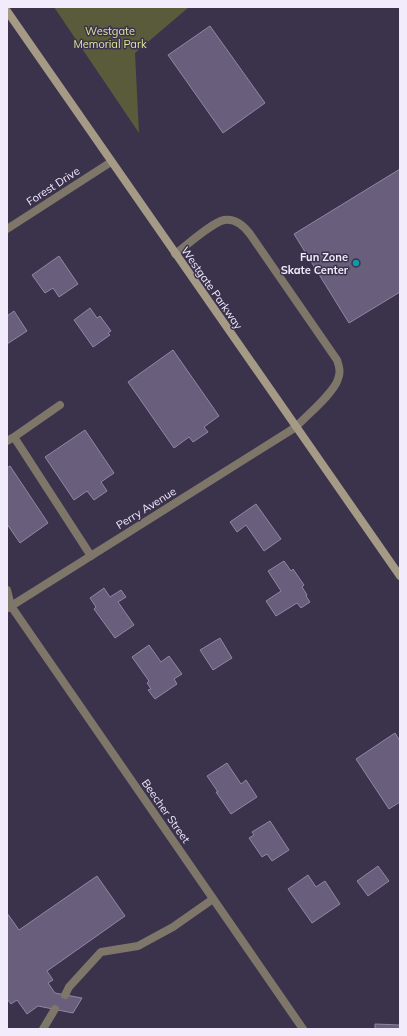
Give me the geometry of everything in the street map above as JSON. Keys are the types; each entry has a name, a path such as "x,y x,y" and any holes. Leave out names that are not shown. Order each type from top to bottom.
{"main road":[{"name":"Westgate Parkway","path":"7,11 400,576"}],"street":[{"name":"Forest Drive","path":"7,229 111,162"},
{"name":"Perry Avenue","path":"9,607 296,426 333,388 338,379 340,369 338,360 245,227 235,221 224,220 212,226 175,254"},
{"path":"7,441 60,405"},
{"path":"14,437 91,556"},
{"path":"7,590 9,607"},
{"name":"Beecher Street","path":"9,607 303,1029"},
{"path":"65,995 69,987 101,952 138,946 173,927 213,899"},
{"path":"43,1029 55,1009"}],"green space":[{"name":"Westgate Memorial Park","path":"54,7 189,7 135,53 139,133"}],"building":[{"path":"210,26 265,103 223,133 168,55"},
{"name":"Fun Zone Skate Center","path":"400,169 400,292 349,323 294,234"},
{"path":"59,256 78,284 59,297 53,288 45,293 32,275"},
{"path":"90,308 97,318 100,316 111,331 108,333 110,335 93,347 74,320"},
{"path":"14,311 27,331 7,344 7,316"},
{"path":"173,350 219,416 204,427 208,432 193,442 189,437 174,448 128,382"},
{"path":"85,430 114,473 101,482 107,491 94,500 87,491 74,500 45,457"},
{"path":"10,466 48,523 20,543 7,524 7,468"},
{"path":"256,504 281,539 264,551 246,525 237,532 230,522"},
{"path":"284,561 291,571 293,569 304,585 302,587 310,602 301,608 297,603 276,616 266,601 281,591 268,571"},
{"path":"104,588 110,597 121,590 126,597 118,602 134,625 115,638 94,609 96,607 90,598"},
{"path":"220,638 232,658 213,670 200,650"},
{"path":"149,645 161,662 169,656 182,674 174,679 177,684 155,699 148,690 151,689 147,683 149,681 132,657"},
{"path":"395,733 400,741 400,802 389,809 356,759"},
{"path":"227,763 241,784 246,780 257,797 231,814 207,776"},
{"path":"270,821 289,850 272,861 267,854 262,857 249,838 254,835 252,832"},
{"path":"378,866 389,881 368,896 357,881"},
{"path":"308,875 316,887 325,881 340,904 312,923 288,889"},
{"path":"97,876 125,916 47,971 53,980 48,983 55,993 82,998 73,1013 38,1006 27,1014 17,1000 11,1004 7,999 7,913 19,930"},
{"path":"375,1024 400,1025 400,1029 375,1029"}],"place":[{"name":"Fun Zone Skate Center","path":"356,263"}]}
